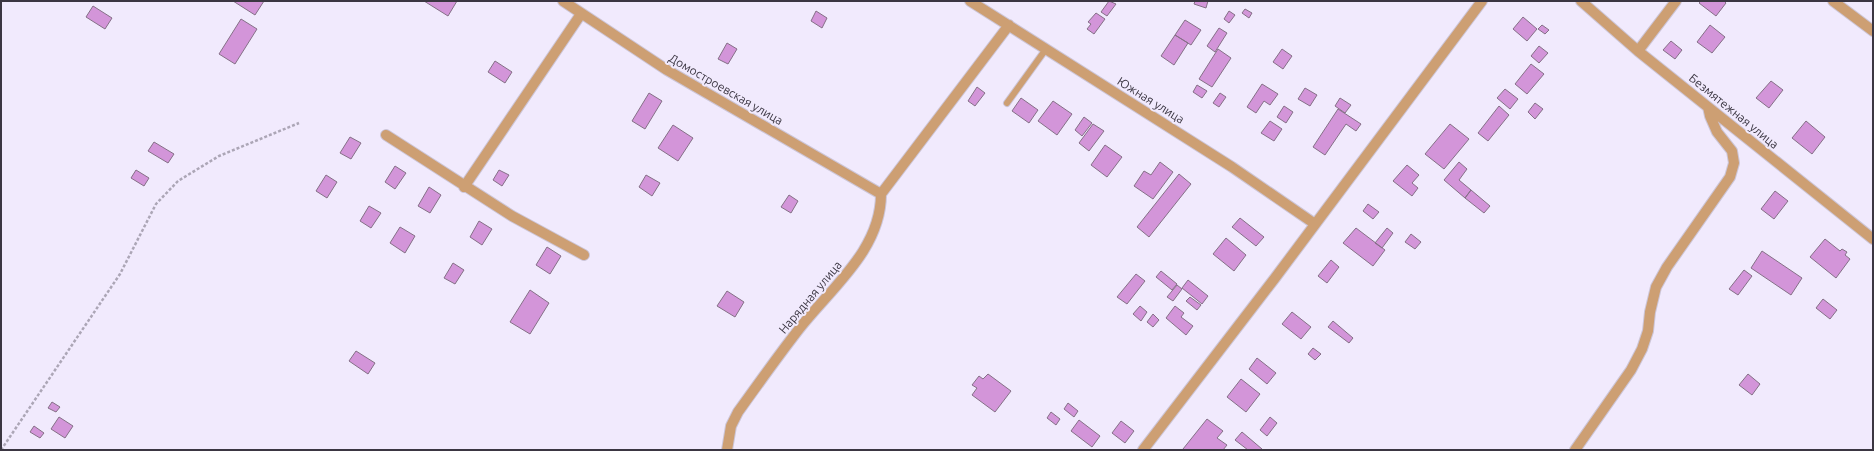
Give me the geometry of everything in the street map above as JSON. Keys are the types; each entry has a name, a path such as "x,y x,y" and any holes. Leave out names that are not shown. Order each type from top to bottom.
{"street":[{"name":"Домостроевская улица","path":"563,1 667,70 880,194"},
{"name":"Южная улица","path":"970,1 1232,168 1315,224"},
{"path":"1143,450 1275,278 1482,1"},
{"name":"Безмятежная улица","path":"1581,1 1638,51 1873,239"},
{"path":"1638,51 1676,1"},
{"path":"1833,1 1873,31"},
{"path":"464,186 581,14"},
{"path":"880,194 1009,25"},
{"path":"1575,450 1631,370 1642,349 1648,331 1650,312 1656,288 1666,268 1730,177 1734,163 1732,151 1717,132 1708,107"},
{"path":"386,135 512,216 584,255"},
{"name":"Нарядная улица","path":"727,450 731,426 738,412 801,327 842,282 868,244 881,209 880,194"}],"lane":[{"path":"1007,102 1046,49"}],"path":[{"path":"1,450 120,274 156,204 178,181 219,156 299,123"}],"building":[{"path":"233,1 264,1 255,15"},
{"path":"424,1 457,1 448,16"},
{"path":"1109,1 1116,4 1107,16 1101,12"},
{"path":"1195,1 1208,1 1206,8 1194,4"},
{"path":"1701,1 1724,1 1726,3 1716,16 1699,3"},
{"path":"93,6 112,18 105,29 86,17"},
{"path":"1245,9 1252,13 1249,18 1242,13"},
{"path":"816,11 827,18 822,28 811,21"},
{"path":"1229,11 1235,15 1229,23 1224,19"},
{"path":"1096,13 1105,19 1094,34 1087,29 1091,24 1088,22"},
{"path":"1523,17 1537,29 1527,41 1513,29"},
{"path":"241,19 257,29 235,64 219,54"},
{"path":"1185,20 1201,30 1191,45 1175,35"},
{"path":"1542,25 1549,30 1545,34 1538,29"},
{"path":"1710,25 1725,37 1712,53 1697,42"},
{"path":"1219,28 1227,33 1215,52 1207,46"},
{"path":"1175,35 1188,43 1174,65 1161,56"},
{"path":"1671,41 1682,50 1675,59 1663,50"},
{"path":"727,43 737,49 728,64 718,59"},
{"path":"1539,46 1548,53 1539,63 1531,56"},
{"path":"1218,49 1231,58 1212,87 1199,79"},
{"path":"1282,49 1292,56 1283,69 1273,62"},
{"path":"495,61 512,72 505,83 488,72"},
{"path":"1531,64 1544,74 1527,94 1515,84"},
{"path":"1771,81 1783,90 1769,108 1756,98"},
{"path":"1262,84 1278,94 1270,105 1264,101 1256,113 1247,107"},
{"path":"1197,85 1207,91 1202,98 1193,92"},
{"path":"977,87 985,93 975,106 968,101"},
{"path":"1305,88 1317,95 1310,106 1298,99"},
{"path":"1505,89 1518,99 1510,109 1497,98"},
{"path":"649,93 662,101 645,129 632,121"},
{"path":"1220,93 1226,97 1219,107 1213,103"},
{"path":"1021,98 1038,110 1029,123 1012,111"},
{"path":"1340,98 1351,105 1345,113 1335,106"},
{"path":"1053,101 1072,114 1057,135 1038,121"},
{"path":"1535,103 1543,109 1535,119 1528,112"},
{"path":"1284,106 1293,112 1286,123 1277,117"},
{"path":"1499,106 1509,115 1488,141 1478,133"},
{"path":"1338,109 1361,124 1356,131 1346,124 1325,155 1313,147"},
{"path":"1084,117 1092,123 1082,136 1075,130"},
{"path":"1270,121 1282,129 1274,141 1261,133"},
{"path":"1806,121 1825,137 1812,154 1792,138"},
{"path":"1093,124 1104,131 1089,151 1079,143"},
{"path":"1450,124 1469,139 1444,169 1425,154"},
{"path":"673,125 693,138 678,161 658,148"},
{"path":"350,137 361,143 351,159 340,153"},
{"path":"154,142 174,154 168,163 148,151"},
{"path":"1105,145 1122,157 1107,177 1091,165"},
{"path":"1160,162 1173,172 1153,199 1134,186 1144,171 1151,175"},
{"path":"1459,162 1467,169 1459,180 1471,190 1465,198 1444,180"},
{"path":"1407,165 1419,175 1412,183 1418,188 1412,196 1393,181"},
{"path":"395,166 406,173 395,189 385,182"},
{"path":"136,170 149,178 144,186 131,178"},
{"path":"499,170 509,175 502,186 493,180"},
{"path":"1179,174 1191,184 1149,237 1137,227"},
{"path":"326,175 337,182 327,198 316,191"},
{"path":"646,175 660,183 652,196 639,187"},
{"path":"429,187 441,195 430,213 418,206"},
{"path":"1471,190 1490,206 1484,213 1465,198"},
{"path":"1775,191 1788,201 1774,219 1761,209"},
{"path":"789,195 798,201 791,213 781,207"},
{"path":"1368,204 1379,212 1373,219 1363,211"},
{"path":"369,206 381,213 371,228 360,221"},
{"path":"1240,218 1264,237 1256,246 1232,227"},
{"path":"479,221 492,229 482,245 470,237"},
{"path":"400,227 415,236 405,253 390,243"},
{"path":"1356,228 1385,250 1373,266 1343,243"},
{"path":"1387,228 1393,233 1382,248 1375,243"},
{"path":"1411,234 1421,242 1415,249 1405,242"},
{"path":"1226,238 1246,255 1234,271 1213,254"},
{"path":"1825,239 1840,251 1842,249 1847,252 1845,255 1850,259 1836,278 1810,257"},
{"path":"547,247 561,256 550,274 536,265"},
{"path":"1762,251 1802,278 1791,295 1751,268"},
{"path":"1331,260 1339,267 1327,283 1318,276"},
{"path":"453,263 464,270 455,284 444,278"},
{"path":"1744,270 1752,276 1738,295 1729,289"},
{"path":"1161,271 1177,284 1172,290 1156,277"},
{"path":"1136,274 1145,281 1127,304 1117,297"},
{"path":"1188,280 1208,296 1202,304 1182,288"},
{"path":"1177,285 1182,289 1173,301 1167,297"},
{"path":"530,290 549,303 530,334 510,322"},
{"path":"727,291 744,302 735,317 717,306"},
{"path":"1190,297 1201,305 1197,310 1186,301"},
{"path":"1823,299 1837,310 1830,319 1816,308"},
{"path":"1140,306 1147,312 1141,321 1133,314"},
{"path":"1175,306 1184,313 1181,317 1193,326 1186,335 1166,318"},
{"path":"1292,312 1311,327 1301,339 1282,324"},
{"path":"1153,314 1159,320 1153,327 1147,322"},
{"path":"1333,321 1353,338 1349,343 1328,327"},
{"path":"1313,348 1321,354 1315,360 1308,354"},
{"path":"356,351 375,363 368,374 349,361"},
{"path":"1257,358 1276,373 1267,384 1249,369"},
{"path":"988,374 1011,391 995,412 972,395 977,388 972,385 979,376 983,379"},
{"path":"1748,374 1760,384 1752,395 1739,385"},
{"path":"1241,379 1260,394 1246,412 1227,397"},
{"path":"52,402 60,407 56,412 48,408"},
{"path":"1068,403 1078,411 1074,417 1064,409"},
{"path":"1051,412 1060,419 1056,425 1047,418"},
{"path":"59,417 73,426 65,438 51,429"},
{"path":"1270,417 1277,423 1267,436 1260,430"},
{"path":"1207,419 1223,431 1217,438 1227,445 1223,450 1184,450 1183,449"},
{"path":"1079,420 1100,436 1092,447 1071,431"},
{"path":"1121,421 1134,431 1125,443 1112,433"},
{"path":"34,426 44,433 40,438 30,432"},
{"path":"1242,432 1262,449 1248,450 1235,440"}]}
